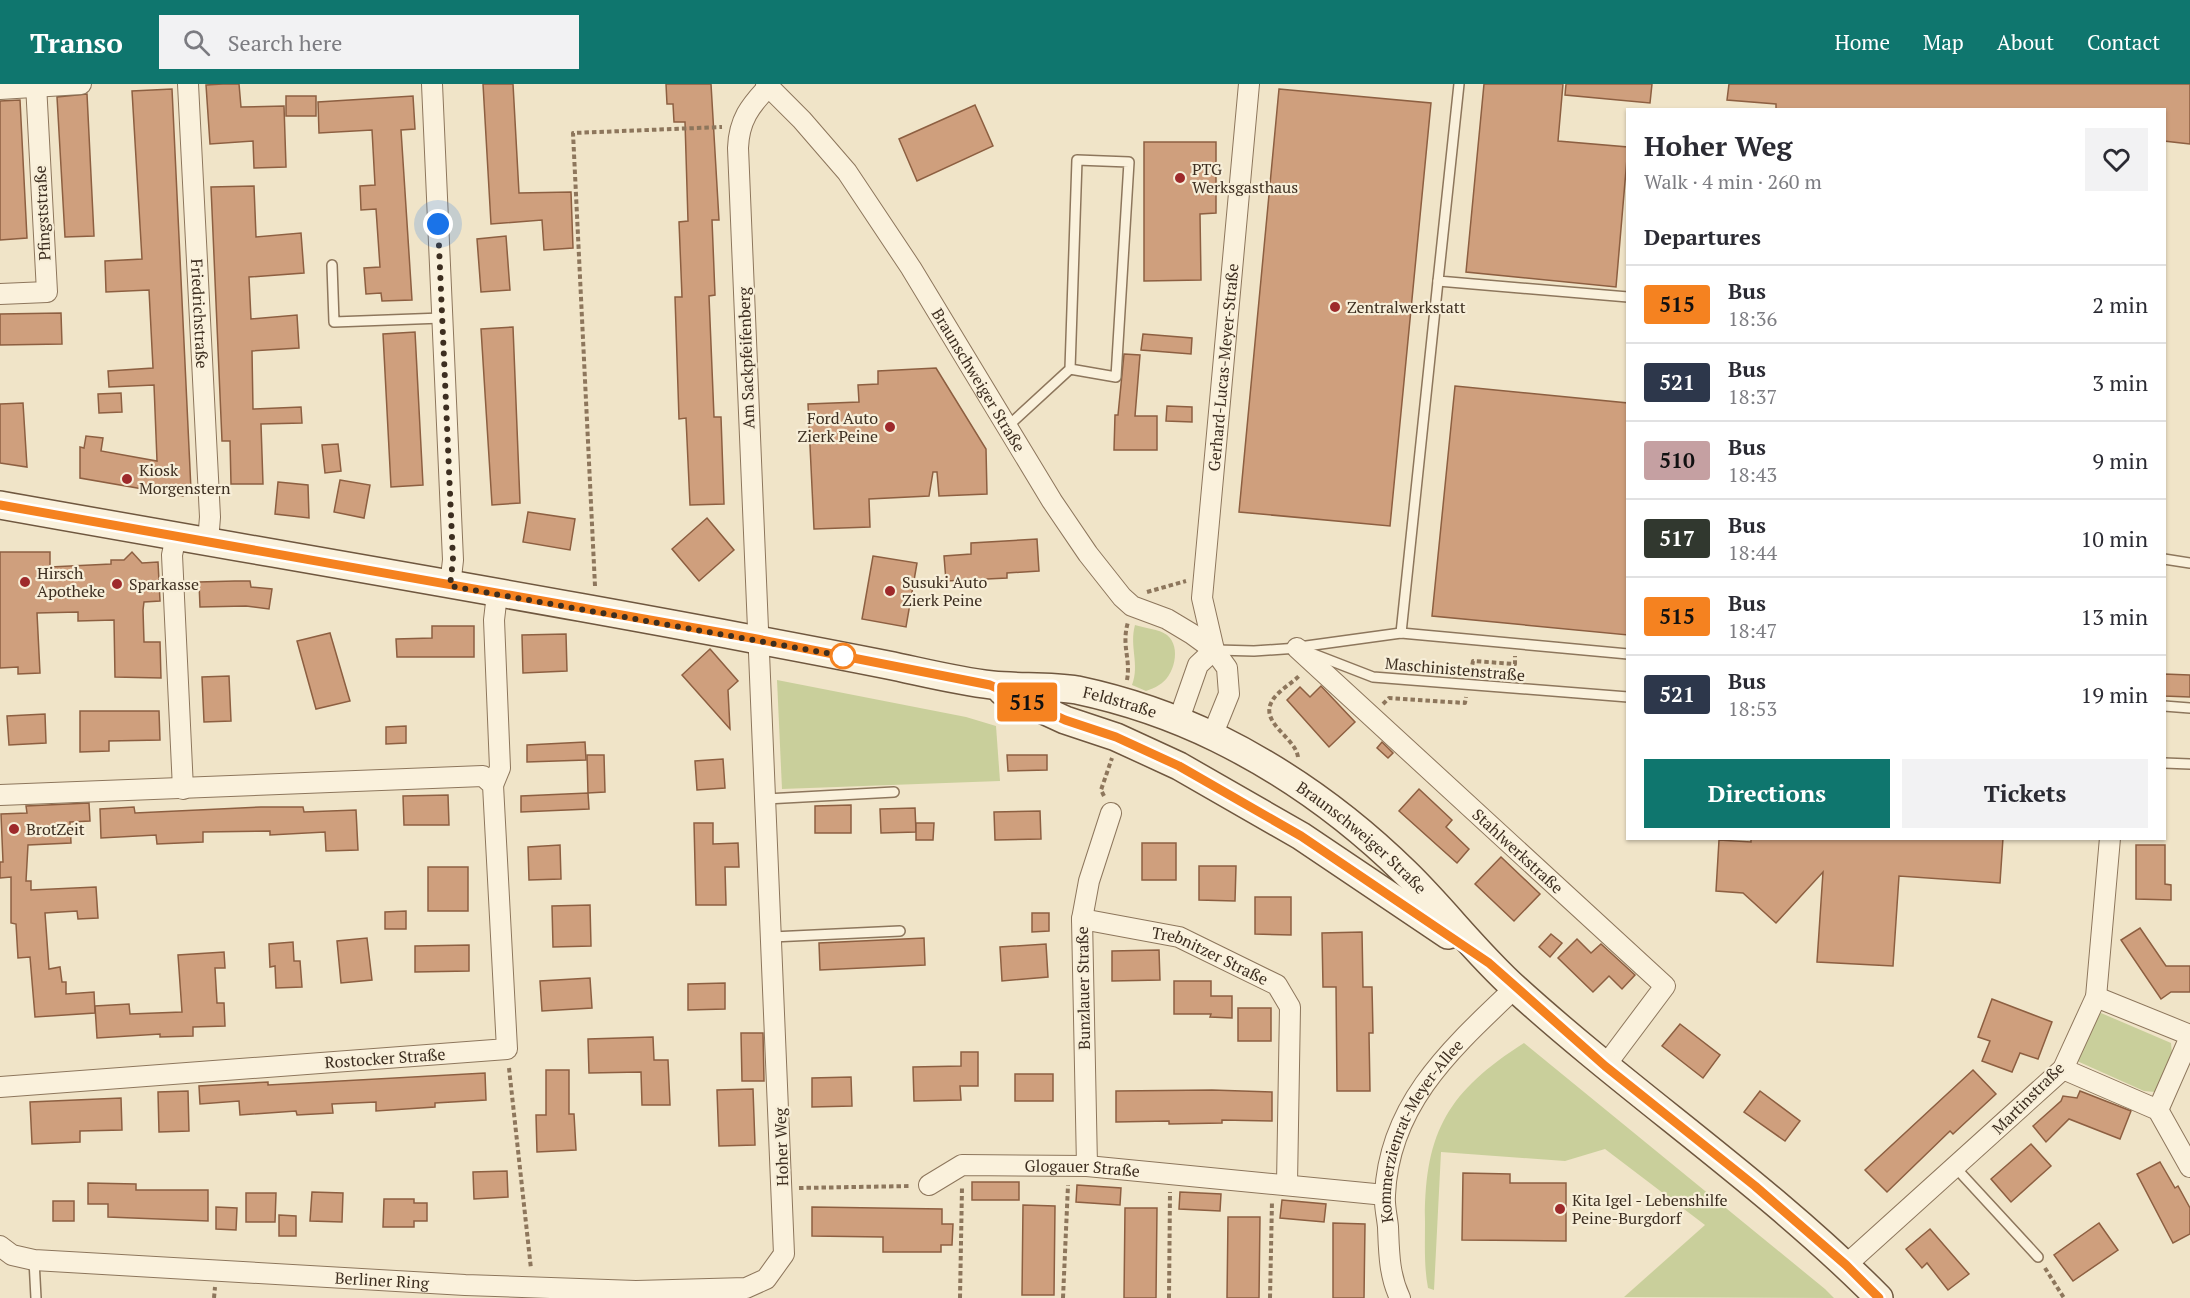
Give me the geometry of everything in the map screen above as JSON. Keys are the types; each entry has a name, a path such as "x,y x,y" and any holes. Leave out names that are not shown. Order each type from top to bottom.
{"street":[{"path":"0,89 81,84"},
{"name":"Friedrichstraße","path":"188,84 210,517 208,542"},
{"path":"432,84 453,560 450,586"},
{"name":"Gerhard-Lucas-Meyer-Straße","path":"1214,650 1202,598 1248,84"},
{"name":"Pfingststraße","path":"0,294 46,292 36,85"},
{"name":"Am Sackpfeifenberg","path":"757,639 738,148 740,126 750,106 767,85"},
{"name":"Braunschweiger Straße","path":"767,85 802,120 847,172 911,268 1007,427 1088,554 1132,606 1167,620 1214,650"},
{"name":"Feldstraße","path":"0,505 757,639 990,685 1072,689 1123,703 1212,736"},
{"path":"176,536 172,555 183,789"},
{"path":"497,594 494,620 500,768 493,785 507,1049"},
{"name":"Hoher Weg","path":"757,639 766,799 784,1254 766,1279"},
{"name":"Stahlwerkstraße","path":"1297,648 1665,986 1605,1066"},
{"path":"1214,650 1227,668 1229,694 1212,736 1179,766 1178,722 1198,666 1214,650"},
{"name":"Feldstraße","path":"990,685 1065,720 1116,737 1179,766"},
{"name":"Braunschweiger Straße","path":"1212,736 1258,759 1315,794 1354,826 1409,876 1515,988 1605,1066 1755,1186 1846,1265 1880,1298"},
{"name":"Braunschweiger Straße","path":"1179,766 1301,836 1489,963"},
{"path":"0,795 483,776 493,785"},
{"name":"Bunzlauer Straße","path":"1078,1166 1082,919 1089,881 1111,813"},
{"name":"Martinstraße","path":"1846,1265 2063,1069 2096,997 2110,840"},
{"name":"Trebnitzer Straße","path":"1082,919 1179,937 1277,985 1290,1007 1279,1183"},
{"name":"Kommerzienrat-Meyer-Allee","path":"1400,1298 1390,1270 1385,1195 1396,1138 1413,1099 1444,1059 1515,988"},
{"path":"2096,997 2190,1036 2158,1110"},
{"name":"Rostocker Straße","path":"0,1087 507,1049"},
{"path":"2063,1069 2158,1110 2190,1167"},
{"path":"928,1185 962,1165"},
{"name":"Glogauer Straße","path":"962,1165 1078,1166 1279,1183 1385,1195"},
{"name":"Berliner Ring","path":"0,1246 12,1255 34,1260 465,1291 532,1287 636,1291 746,1288 766,1279"}],"lane":[{"path":"1401,633 1459,84"},
{"path":"1007,427 1070,369 1077,160 1129,162 1116,377 1070,369"},
{"path":"332,265 334,322 442,318"},
{"path":"1438,281 1626,297"},
{"path":"2166,559 2190,563"},
{"path":"1297,648 1401,633 1626,654"},
{"name":"Maschinistenstraße","path":"1214,650 1254,651 1297,648 1373,676 1563,694 1626,697"},
{"path":"2166,706 2190,708"},
{"path":"2166,763 2190,764"},
{"path":"766,799 894,792"},
{"path":"772,937 900,931"},
{"path":"1955,1167 2038,1257"},
{"path":"34,1260 36,1298"}],"path":[{"path":"595,586 573,133 740,126"},
{"path":"1123,703 1129,671 1123,639 1132,606 1149,591 1173,583 1204,579"},
{"path":"1299,767 1296,747 1273,725 1270,712 1273,698 1314,663"},
{"path":"1111,813 1101,790 1116,737"},
{"path":"507,1049 532,1287"},
{"path":"960,1298 962,1165"},
{"path":"1064,1298 1078,1166"},
{"path":"1168,1298 1171,1174"},
{"path":"1270,1298 1279,1183"},
{"path":"783,1188 928,1185"},
{"path":"2038,1257 2064,1298"}],"green space":[{"path":"1135,625 1164,633 1172,640 1174,647 1174,661 1169,676 1159,685 1146,691 1132,685 1135,670 1133,633"},
{"path":"777,680 966,717 996,726 1000,781 782,789"},
{"path":"2101,1013 2171,1043 2172,1054 2155,1092 2144,1091 2077,1061 2097,1015"},
{"path":"1524,1043 1834,1298 1624,1297 1705,1225 1605,1149 1565,1161 1441,1152 1434,1290 1428,1288 1425,1256 1426,1192 1429,1164 1436,1140 1445,1118 1476,1079"}],"building":[{"path":"239,84 241,107 284,106 286,167 254,168 253,141 210,144 206,85"},
{"path":"483,84 513,84 519,193 571,192 573,248 544,250 542,220 491,224"},
{"path":"666,84 711,84 719,220 712,220 715,295 709,296 714,417 721,417 724,504 690,505 686,418 679,419 675,297 682,297 679,222 688,221 685,122 674,122 673,104 667,104"},
{"path":"1484,84 1563,84 1558,141 1626,147 1616,287 1466,272"},
{"path":"1566,84 1652,84 1650,103 1565,95"},
{"path":"1729,84 2190,84 2190,144 2166,141 2166,108 1776,108 1776,104 1727,100"},
{"path":"172,89 191,490 183,496 80,478 80,447 84,448 86,436 103,438 101,451 157,461 154,385 109,387 108,371 153,368 149,290 106,292 105,261 142,259 132,91"},
{"name":"Zentralwerkstatt","path":"1279,89 1431,103 1390,526 1239,512"},
{"path":"87,94 94,236 65,237 57,97"},
{"path":"286,96 316,96 316,116 286,116"},
{"path":"413,96 415,129 401,130 412,300 382,301 381,293 366,294 364,268 380,267 376,209 361,210 360,186 375,185 372,130 319,133 318,102"},
{"path":"20,100 27,238 0,240 0,101"},
{"path":"975,105 993,146 917,181 899,139"},
{"name":"PTG Werksgasthaus","path":"1144,142 1216,142 1216,213 1200,214 1201,280 1144,281"},
{"path":"254,186 256,237 301,233 304,273 249,277 251,319 297,315 299,348 252,351 253,409 301,407 302,423 261,424 263,484 231,484 230,441 222,441 211,187"},
{"path":"506,236 510,290 481,292 477,239"},
{"path":"61,313 62,344 0,345 0,314"},
{"path":"513,327 520,503 492,505 481,329"},
{"path":"415,332 423,485 391,487 383,334"},
{"path":"1143,334 1192,338 1191,354 1141,350"},
{"path":"1124,354 1140,355 1135,416 1157,416 1157,450 1114,450 1115,415 1118,415"},
{"name":"Ford Auto Zierk Peine","path":"936,368 986,449 987,494 939,496 937,472 933,472 929,496 869,499 870,527 814,529 808,404 859,402 858,385 878,384 878,371"},
{"path":"1455,386 1626,403 1626,635 1432,616"},
{"path":"121,393 122,412 99,413 98,394"},
{"path":"23,403 27,467 0,463 0,404"},
{"path":"1167,406 1192,407 1192,422 1166,421"},
{"path":"338,444 341,471 325,473 322,445"},
{"path":"340,480 370,485 364,518 334,512"},
{"path":"278,482 308,485 309,518 275,514"},
{"path":"528,512 575,519 570,550 523,542"},
{"path":"707,518 734,550 699,581 672,549"},
{"path":"1037,539 1039,571 1007,573 1007,578 946,581 944,556 971,554 971,543"},
{"path":"0,552 50,552 50,567 111,564 111,560 124,560 132,552 142,563 158,562 160,601 144,602 143,610 144,642 160,642 161,678 115,677 114,620 78,621 78,612 37,613 40,673 18,674 18,667 0,668"},
{"name":"Susuki Auto Zierk Peine","path":"873,556 917,563 906,627 862,619"},
{"path":"250,581 251,587 272,589 269,609 246,606 200,607 199,582"},
{"path":"432,626 474,626 474,657 397,657 396,639 432,638"},
{"path":"330,633 350,701 316,709 297,641"},
{"path":"566,634 567,671 523,673 522,635"},
{"path":"710,649 738,681 728,690 730,729 682,675"},
{"path":"2166,674 2190,675 2190,697 2166,696"},
{"path":"229,676 231,721 204,722 202,677"},
{"path":"1321,686 1355,722 1329,747 1287,700 1300,687 1310,697"},
{"path":"80,711 159,711 160,740 109,741 109,751 80,752"},
{"path":"45,714 46,743 9,745 7,716"},
{"path":"406,726 406,743 386,744 386,727"},
{"path":"585,742 586,760 527,762 527,745"},
{"path":"1382,742 1393,753 1388,758 1377,748"},
{"path":"587,755 604,755 605,792 588,793"},
{"path":"1007,755 1047,755 1047,770 1008,771"},
{"path":"723,759 725,788 697,790 695,761"},
{"path":"1419,789 1452,820 1446,827 1469,849 1457,863 1399,811"},
{"path":"588,793 589,809 521,812 521,796"},
{"path":"448,795 449,825 404,825 403,796"},
{"path":"89,803 90,821 70,822 71,843 28,845 26,881 31,881 31,890 96,887 98,918 78,919 77,911 45,913 49,969 60,967 62,982 66,982 66,994 94,992 95,1013 35,1017 30,957 18,958 16,924 11,923 11,877 0,878 0,862 3,862 1,814 27,813 26,806"},
{"path":"851,805 851,833 815,833 815,806"},
{"path":"134,807 135,813 261,807 303,807 304,812 356,810 358,850 326,851 325,832 270,835 270,831 203,832 203,842 157,844 156,835 101,838 100,809"},
{"path":"915,808 916,832 881,833 880,809"},
{"path":"1040,811 1041,839 995,840 994,812"},
{"path":"694,823 713,823 713,844 738,843 739,867 725,867 726,905 696,905"},
{"path":"916,823 934,823 933,840 916,840"},
{"path":"1719,840 1751,842 1751,840 2003,840 2000,883 1899,876 1893,966 1817,962 1823,872 1776,923 1743,893 1716,891"},
{"path":"1142,843 1176,843 1176,880 1142,880"},
{"path":"560,845 561,879 529,880 528,847"},
{"path":"2136,845 2165,845 2165,884 2171,885 2171,900 2136,899"},
{"path":"1501,857 1540,894 1514,921 1475,884"},
{"path":"1199,866 1236,866 1235,901 1199,900"},
{"path":"428,867 468,867 468,911 428,911"},
{"path":"1255,897 1291,897 1291,935 1255,934"},
{"path":"590,905 591,946 553,947 552,906"},
{"path":"406,911 406,929 385,929 385,912"},
{"path":"1032,913 1049,913 1049,931 1032,932"},
{"path":"2140,928 2166,966 2190,966 2190,992 2171,992 2161,999 2121,940"},
{"path":"1362,932 1363,987 1372,987 1373,1033 1369,1033 1370,1091 1337,1091 1336,987 1323,987 1322,933"},
{"path":"1551,934 1562,943 1550,957 1539,947"},
{"path":"367,938 372,980 341,983 337,941"},
{"path":"924,938 925,965 820,970 819,943"},
{"path":"1577,939 1591,953 1601,944 1635,975 1622,989 1609,976 1593,992 1558,958"},
{"path":"293,942 294,961 300,961 302,987 276,988 275,966 270,967 269,944"},
{"path":"1046,944 1048,977 1002,981 1000,947"},
{"path":"469,945 469,971 415,972 415,946"},
{"path":"1159,950 1160,980 1112,981 1112,951"},
{"path":"224,952 225,968 215,968 217,1003 224,1003 225,1026 193,1027 193,1036 160,1037 160,1034 97,1038 95,1006 129,1004 130,1014 182,1012 178,955"},
{"path":"590,978 592,1008 542,1011 540,981"},
{"path":"1174,981 1211,981 1211,996 1232,996 1232,1018 1210,1017 1211,1014 1174,1014"},
{"path":"725,983 725,1009 688,1010 688,984"},
{"path":"1992,999 2052,1022 2038,1059 2020,1053 2012,1072 1982,1061 1990,1041 1978,1037"},
{"path":"1238,1008 1271,1008 1271,1041 1238,1041"},
{"path":"1680,1024 1720,1055 1703,1078 1662,1046"},
{"path":"741,1033 763,1033 764,1081 742,1081"},
{"path":"653,1037 654,1060 668,1060 670,1105 642,1105 641,1072 589,1073 588,1039"},
{"path":"961,1052 978,1052 978,1086 960,1086 961,1100 914,1101 913,1067 961,1066"},
{"path":"546,1070 569,1070 569,1114 574,1114 576,1150 537,1152 536,1115 546,1115"},
{"path":"1973,1070 1996,1094 1953,1134 1950,1131 1887,1192 1865,1170"},
{"path":"485,1073 486,1100 435,1103 435,1107 376,1111 376,1102 332,1104 333,1113 297,1115 296,1111 240,1115 239,1101 200,1104 199,1086 268,1082 268,1085"},
{"path":"1015,1074 1053,1074 1053,1101 1015,1101"},
{"path":"851,1077 852,1106 812,1107 812,1078"},
{"path":"753,1089 755,1145 719,1146 717,1090"},
{"path":"188,1091 189,1131 159,1132 158,1092"},
{"path":"1116,1091 1272,1092 1272,1121 1222,1120 1222,1123 1169,1124 1169,1121 1116,1122"},
{"path":"1760,1091 1800,1121 1785,1141 1744,1112"},
{"path":"2080,1091 2131,1111 2120,1139 2069,1119 2046,1142 2033,1126 2061,1101 2063,1096 2077,1098"},
{"path":"121,1098 122,1130 80,1131 80,1142 32,1144 30,1102"},
{"path":"2031,1144 2051,1166 2011,1202 1991,1179"},
{"path":"2160,1162 2175,1188 2178,1186 2190,1208 2190,1234 2173,1243 2137,1174"},
{"path":"507,1171 508,1197 474,1199 473,1172"},
{"path":"1463,1173 1510,1174 1510,1183 1566,1183 1566,1241 1462,1240"},
{"path":"972,1182 1019,1182 1019,1200 972,1200"},
{"path":"88,1183 136,1184 136,1190 208,1190 208,1221 108,1217 108,1204 88,1204"},
{"path":"1077,1185 1121,1188 1120,1205 1076,1202"},
{"path":"312,1192 343,1193 342,1222 310,1221"},
{"path":"1180,1192 1221,1194 1220,1211 1179,1209"},
{"path":"246,1193 276,1193 275,1222 246,1222"},
{"path":"384,1199 414,1199 414,1203 427,1203 427,1221 414,1221 414,1227 383,1227"},
{"path":"1282,1200 1326,1204 1324,1222 1280,1218"},
{"path":"53,1201 74,1201 74,1221 53,1221"},
{"path":"1023,1205 1055,1206 1054,1295 1022,1295"},
{"path":"216,1207 237,1208 236,1230 216,1229"},
{"path":"812,1207 942,1209 942,1224 953,1224 952,1245 941,1245 941,1252 883,1252 883,1237 812,1236"},
{"path":"1125,1208 1157,1208 1156,1298 1124,1298"},
{"path":"279,1215 296,1216 296,1236 279,1236"},
{"path":"1228,1217 1260,1217 1259,1298 1227,1298"},
{"path":"1333,1223 1365,1224 1364,1298 1333,1298"},
{"path":"2099,1223 2118,1250 2073,1281 2054,1255"},
{"path":"1930,1229 1969,1274 1948,1290 1927,1263 1922,1268 1906,1249"}],"bus line":[{"name":"515","path":"0,505 757,639 990,685 1065,720 1116,737 1179,766 1301,836 1489,963 1605,1066 1755,1186 1846,1265 1879,1298"}],"place":[{"name":"PTG Werksgasthaus","path":"1180,178"},
{"name":"Zentralwerkstatt","path":"1335,307"},
{"name":"Ford Auto Zierk Peine","path":"890,427"},
{"name":"Kiosk Morgenstern","path":"127,479"},
{"name":"Hirsch Apotheke","path":"25,582"},
{"name":"Sparkasse","path":"117,584"},
{"name":"Susuki Auto Zierk Peine","path":"890,591"},
{"name":"BrotZeit","path":"14,829"},
{"name":"Kita Igel - Lebenshilfe Peine-Burgdorf","path":"1560,1209"}],"route":[{"path":"438,224 453,560 450,586 843,656"}]}
